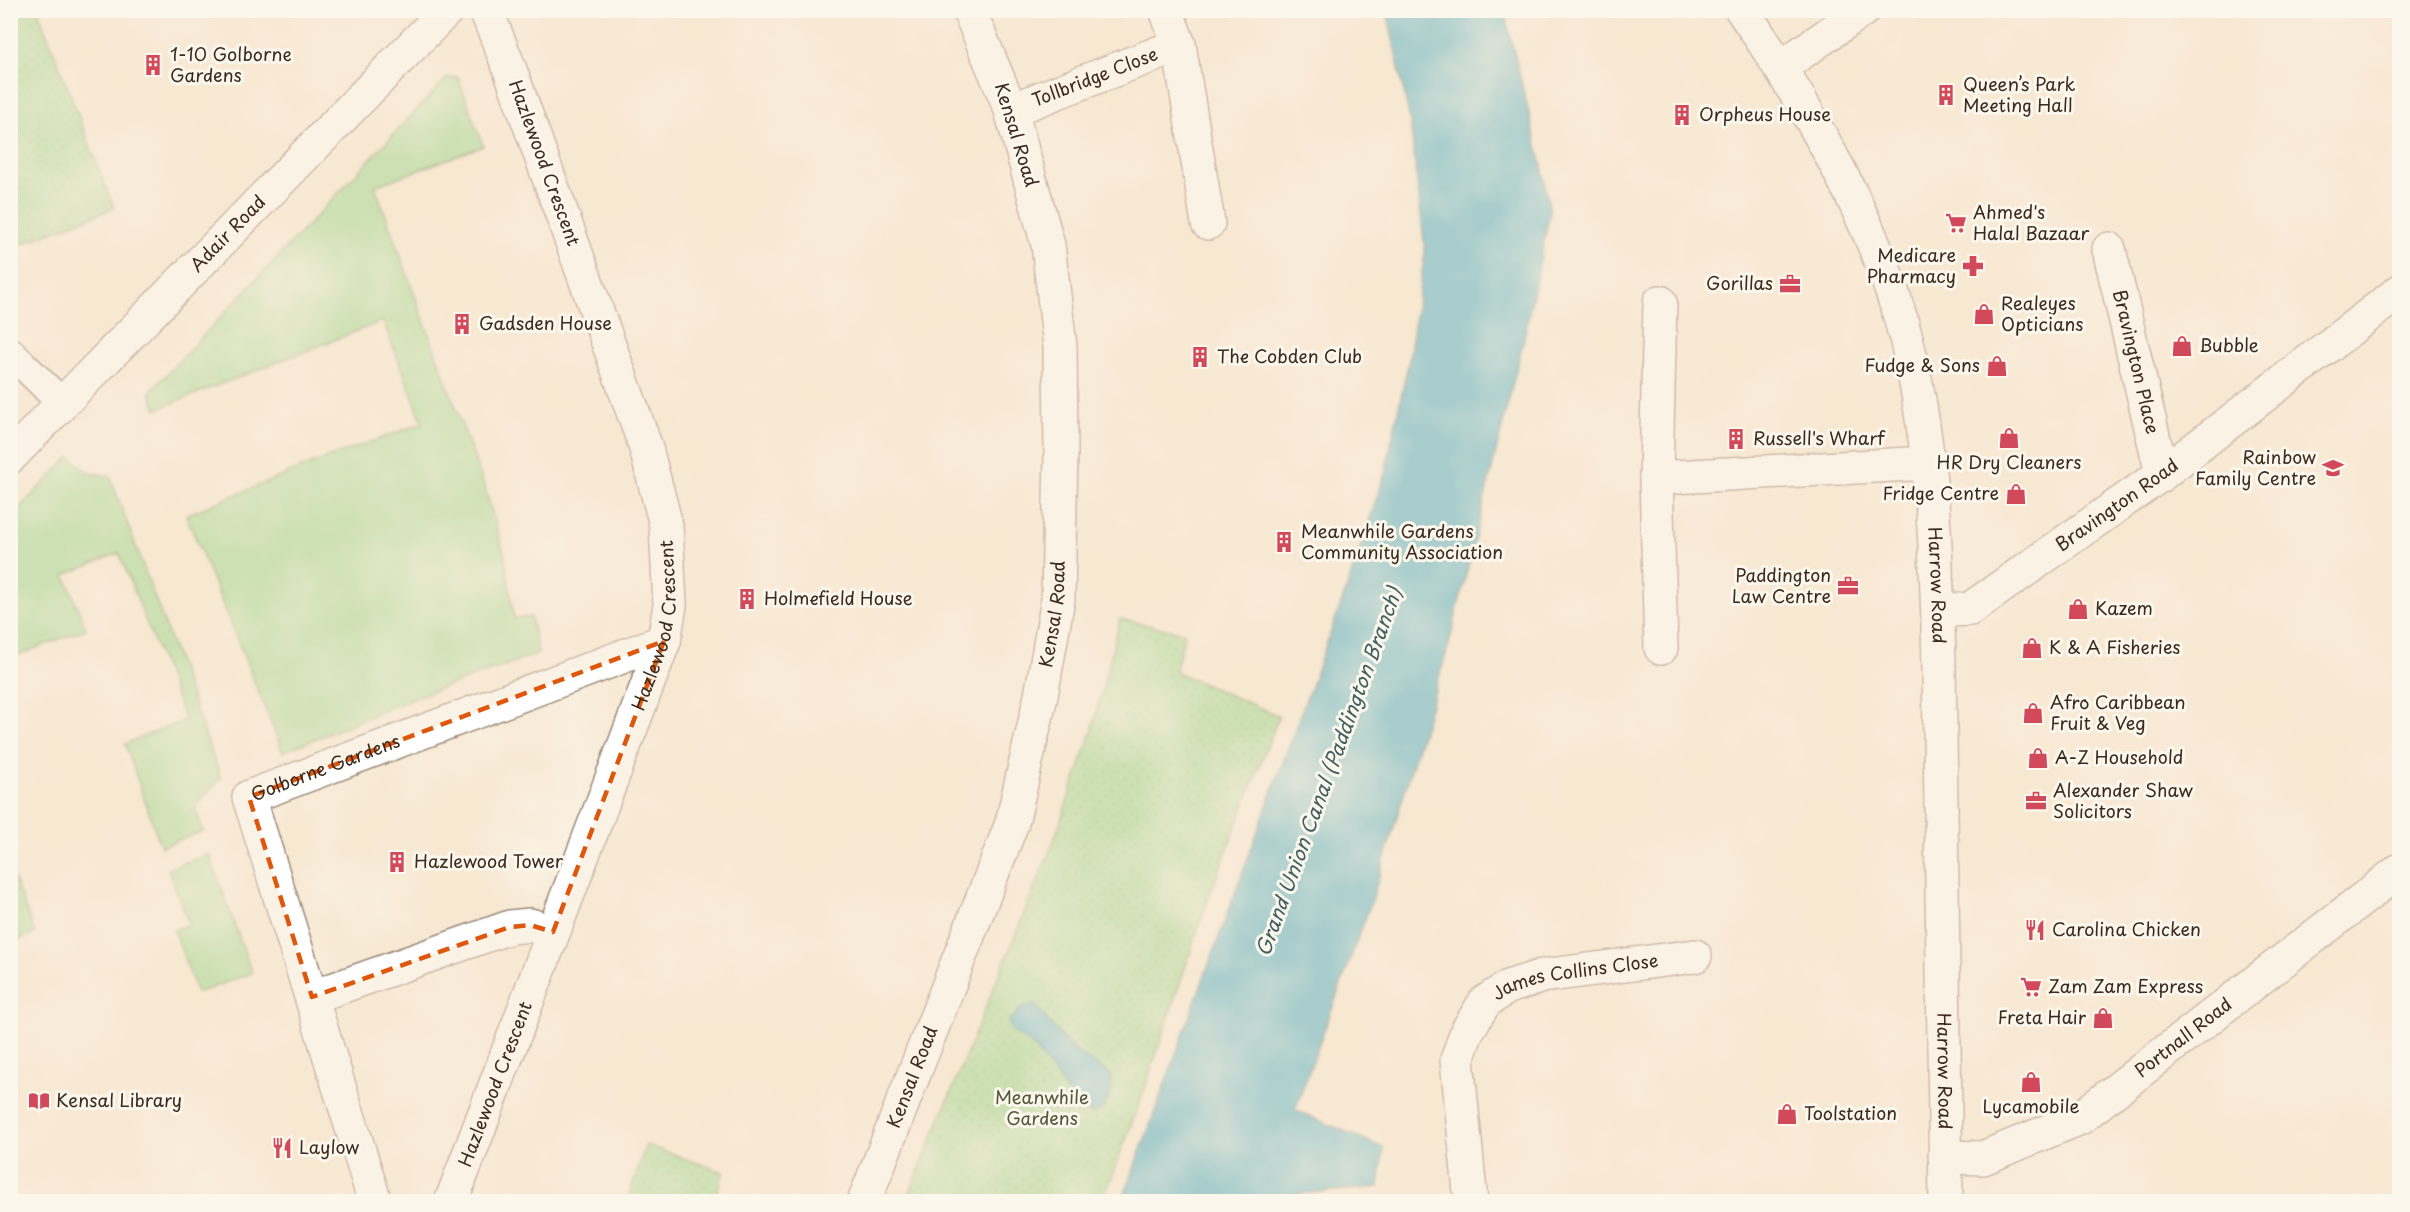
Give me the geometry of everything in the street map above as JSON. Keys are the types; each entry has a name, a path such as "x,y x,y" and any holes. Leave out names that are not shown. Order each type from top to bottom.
{"street":[{"name":"Adair Road","path":"10,458 447,10"},
{"name":"Hazlewood Crescent","path":"451,1202 664,641 670,605 666,525 645,445 509,67 486,10"},
{"name":"Kensal Road","path":"864,1202 1012,823 1041,696 1058,599 1061,453 1060,346 1048,245 1011,110 969,10"},
{"name":"Tollbridge Close","path":"1166,10 1179,45 1208,223"},
{"name":"Harrow Road","path":"1742,10 1781,67 1851,195 1888,281 1907,342 1925,430 1938,611 1946,1202"},
{"path":"1781,67 1863,10"},
{"name":"Tollbridge Close","path":"1011,110 1179,45"},
{"name":"Bravington Place","path":"2109,249 2162,474"},
{"name":"Bravington Road","path":"1938,611 1971,609 2162,474 2400,291"},
{"path":"1660,302 1656,478 1661,648"},
{"path":"1656,478 1928,463"},
{"name":"Golborne Gardens","path":"375,1202 249,797 664,641"},
{"name":"Portnall Road","path":"1945,1158 1983,1158 2080,1118 2400,870"},
{"path":"312,997 510,927 530,925 553,932"},
{"name":"James Collins Close","path":"1471,1202 1457,1060 1467,1030 1485,1002 1508,987 1542,976 1695,956"}],"lane":[{"path":"10,352 63,404"}],"highlighted area":[{"path":"664,641 553,932 530,925 510,927 312,997 249,797"}],"green space":[{"path":"11,10 38,11 114,208 13,247 10,241"},
{"path":"458,77 483,146 375,186 485,488 504,553 514,618 531,617 538,654 416,697 283,752 186,515 319,461 423,423 383,321 157,409 150,392 447,78"},
{"path":"70,457 90,473 110,476 221,778 195,806 203,831 161,847 125,744 185,720 119,553 65,575 86,629 11,658 11,516"},
{"name":"Meanwhile Gardens","path":"1120,619 1185,633 1175,672 1279,716 1208,899 1147,1082 1103,1201 906,1202 1053,843 1092,731"},
{"path":"209,854 252,973 197,993 174,930 189,924 168,869"},
{"path":"10,869 35,933 11,943 10,943"},
{"path":"646,1145 724,1172 714,1201 627,1201"}],"water":[{"name":"Grand Union Canal (Paddington Branch)","path":"1387,11 1504,11 1542,166 1550,212 1524,338 1449,644 1373,897 1295,1110 1384,1148 1379,1187 1239,1199 1238,1201 1122,1201 1345,593 1385,473 1409,359 1425,251 1410,121"},
{"path":"1035,1005 1071,1048 1110,1074 1112,1090 1104,1108 1091,1114 1072,1100 1031,1044 1013,1032 1008,1021 1024,1006"}],"place":[{"name":"1-10 Golborne Gardens","path":"153,65"},
{"name":"Queen’s Park Meeting Hall","path":"1946,95"},
{"name":"Orpheus House","path":"1682,115"},
{"name":"Ahmed's Halal Bazaar","path":"1956,223"},
{"name":"Medicare Pharmacy","path":"1973,266"},
{"name":"Gorillas","path":"1790,284"},
{"name":"Realeyes Opticians","path":"1984,314"},
{"name":"Gadsden House","path":"462,324"},
{"name":"Bubble","path":"2182,346"},
{"name":"The Cobden Club","path":"1200,357"},
{"name":"Fudge & Sons","path":"1997,366"},
{"name":"HR Dry Cleaners","path":"2009,438"},
{"name":"Russell's Wharf","path":"1736,439"},
{"name":"Rainbow Family Centre","path":"2333,468"},
{"name":"Fridge Centre","path":"2016,494"},
{"name":"Meanwhile Gardens Community Association","path":"1284,542"},
{"name":"Paddington Law Centre","path":"1848,586"},
{"name":"Holmefield House","path":"747,599"},
{"name":"Kazem","path":"2078,609"},
{"name":"K & A Fisheries","path":"2032,648"},
{"name":"Afro Caribbean Fruit & Veg","path":"2033,713"},
{"name":"A-Z Household","path":"2038,758"},
{"name":"Alexander Shaw Solicitors","path":"2036,801"},
{"name":"Hazlewood Tower","path":"397,862"},
{"name":"Carolina Chicken","path":"2035,930"},
{"name":"Zam Zam Express","path":"2031,987"},
{"name":"Freta Hair","path":"2103,1018"},
{"name":"Lycamobile","path":"2031,1082"},
{"name":"Kensal Library","path":"39,1101"},
{"name":"Toolstation","path":"1787,1114"},
{"name":"Laylow","path":"282,1148"}]}
